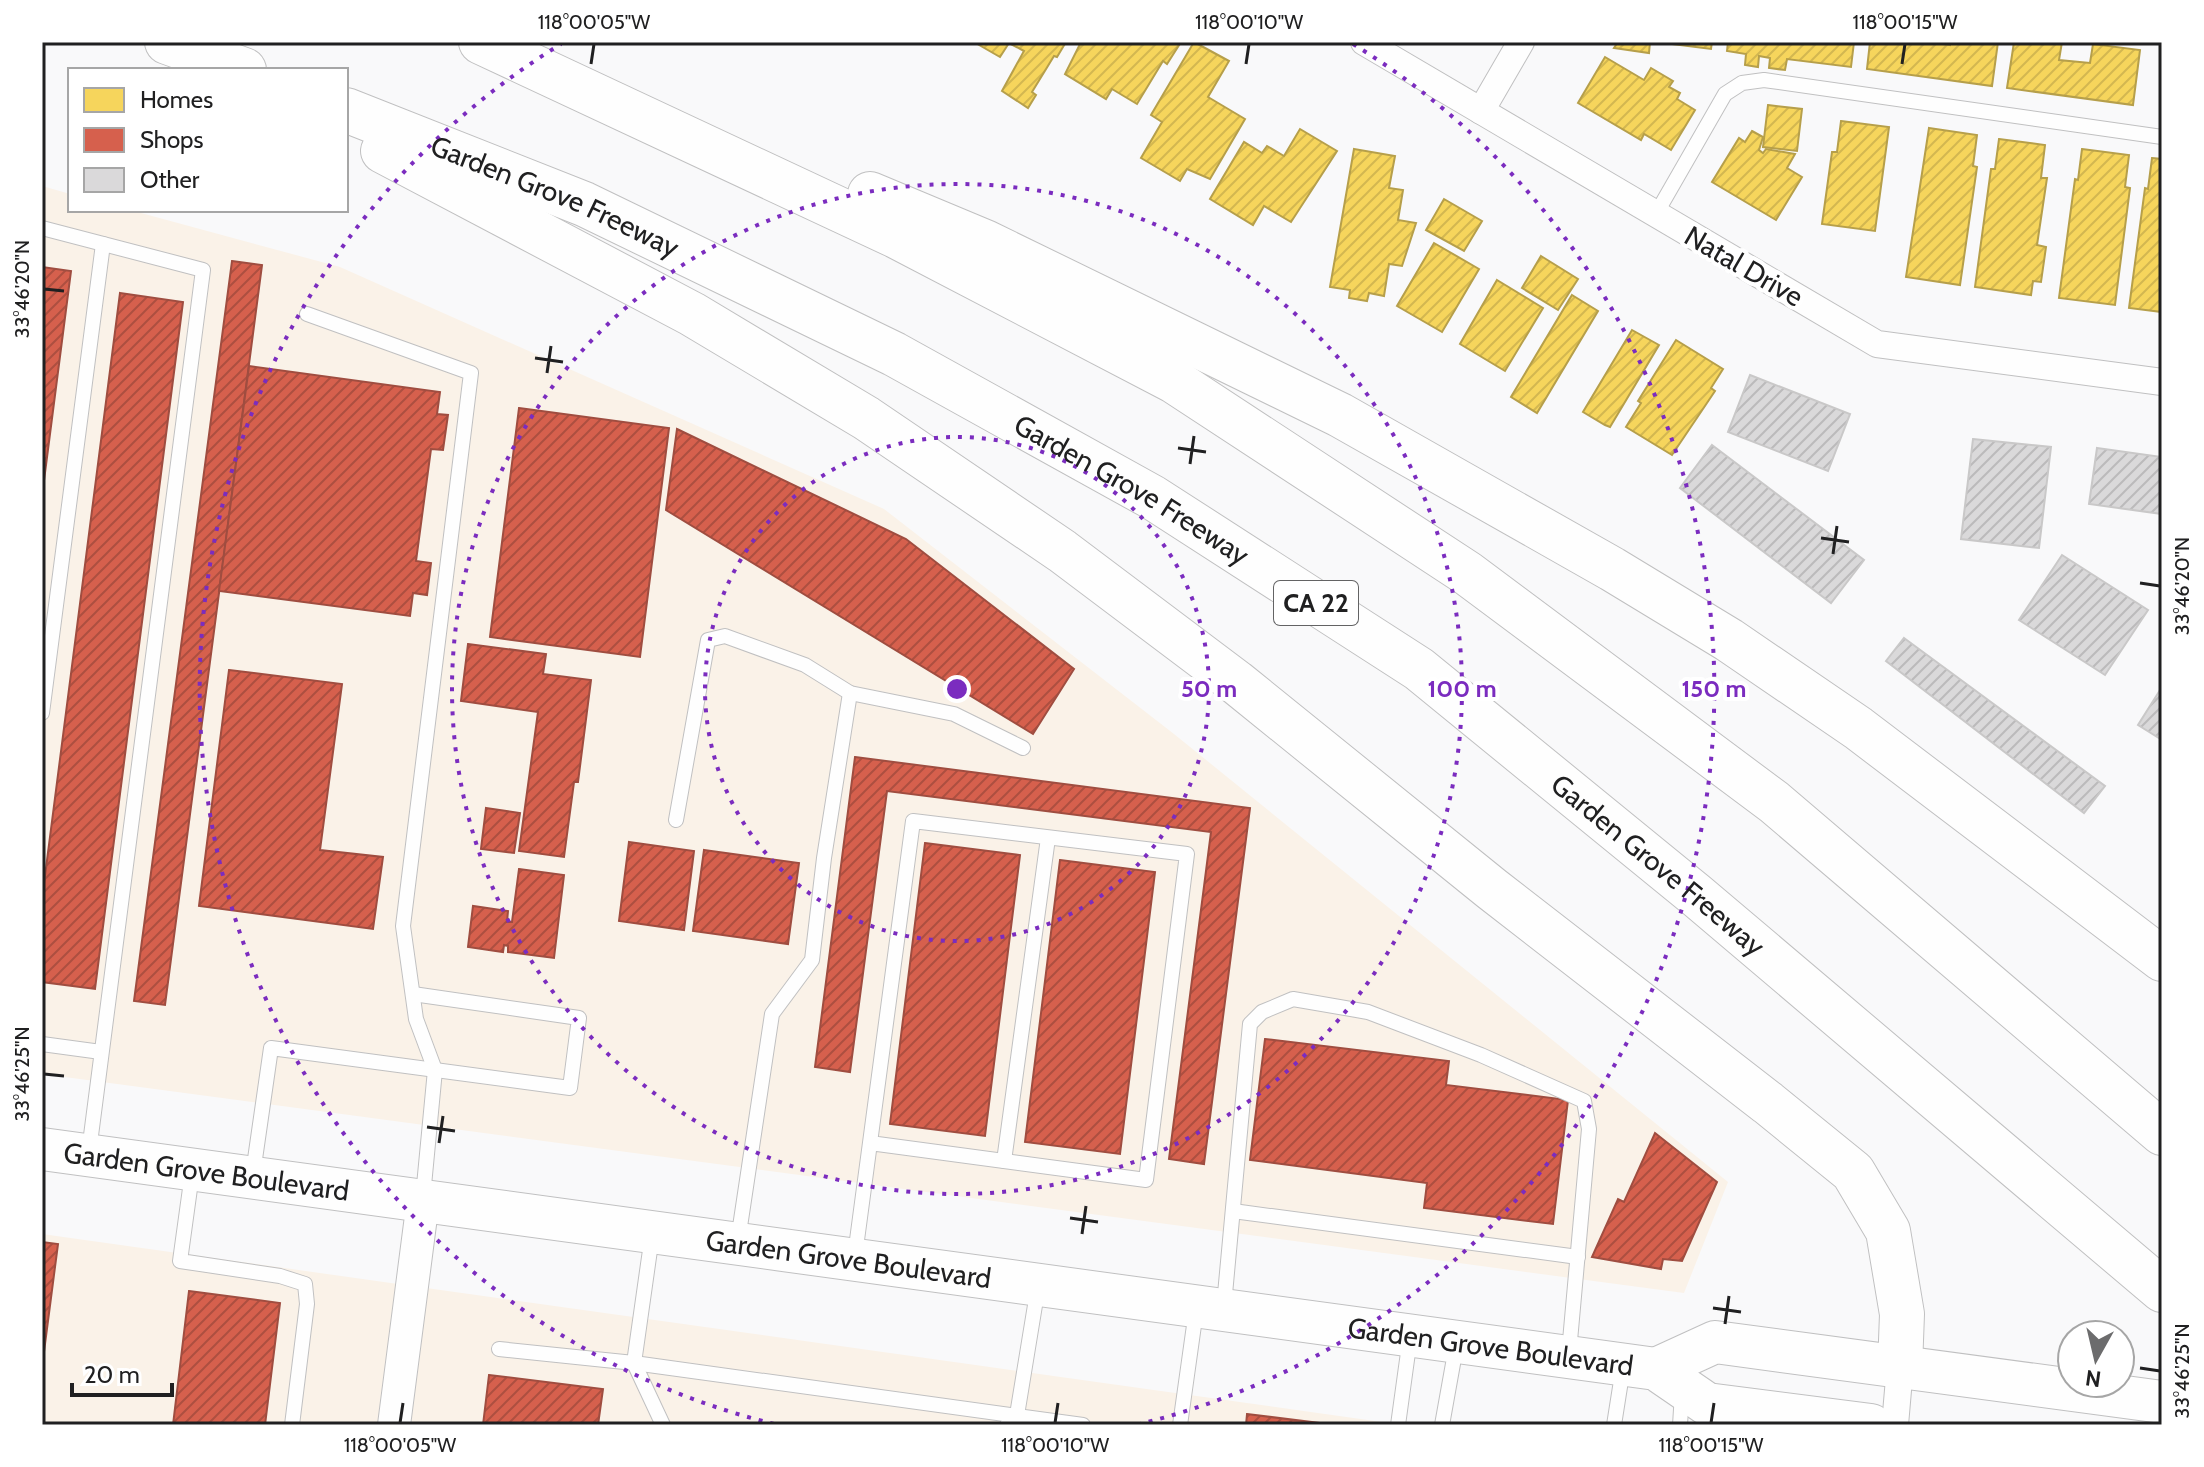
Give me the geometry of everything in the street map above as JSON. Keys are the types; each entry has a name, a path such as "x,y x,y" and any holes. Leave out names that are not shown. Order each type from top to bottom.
{"highway":[{"path":"481,42 896,236 1174,381 1467,573 1774,802 2162,1133"},
{"path":"497,42 985,242 1340,415 1612,569 1729,640 1858,728 2162,959"},
{"path":"178,45 226,68"},
{"path":"178,45 239,68"},
{"name":"Garden Grove Freeway","path":"348,111 584,204 894,354 1152,497 1419,669 1708,905 2162,1290"},
{"path":"348,132 692,314 866,418 1062,551 1236,682 1492,889 1768,1103 1853,1172 1888,1231 1902,1314 1900,1367"}],"main road":[{"name":"Garden Grove Boulevard","path":"42,1149 1569,1357 1707,1404 1871,1425"},
{"name":"Garden Grove Boulevard","path":"1661,1386 1715,1342 2162,1402"}],"street":[{"name":"Natal Drive","path":"1364,42 1877,344 2162,382"},
{"path":"1481,111 1521,42"},
{"path":"394,1425 423,1201"},
{"path":"1895,1425 1900,1367"}],"lane":[{"path":"1656,214 1725,94 1742,83 1764,80 2162,137"},
{"path":"42,228 203,270 88,1155"},
{"path":"42,713 103,244"},
{"path":"307,314 471,373 403,926 416,1019 435,1070 423,1201"},
{"path":"676,820 708,640 725,636 805,665 850,693 954,714 1023,748"},
{"path":"737,1244 772,1014 812,960 824,858 850,693"},
{"path":"854,1260 913,821 1187,854 1146,1180 870,1143"},
{"path":"1004,1161 1048,838"},
{"path":"253,1177 271,1048 570,1088 579,1018 413,994"},
{"path":"1180,1425 1233,1211 1250,1024 1262,1012 1293,999 1368,1012 1481,1055 1584,1101 1589,1129 1569,1357"},
{"path":"42,1044 101,1052"},
{"path":"192,1170 180,1261 280,1276 305,1284 307,1304 292,1425"},
{"path":"1233,1211 1578,1257"},
{"path":"653,1232 634,1363 663,1425"},
{"path":"1012,1420 1039,1285"},
{"path":"1398,1425 1410,1335"},
{"path":"1442,1425 1457,1342"},
{"path":"499,1349 634,1363 1012,1420 1083,1425"},
{"path":"1614,1425 1661,1386"}],"shaded area":[{"path":"42,186 68,193 68,212 137,212 340,267 884,509 1174,734 1728,1182 1684,1293 42,1074"},
{"path":"42,1234 1403,1425 42,1425"}],"building: Homes":[{"path":"974,42 1066,42 1032,92 1036,95 1028,108 1002,91 1024,51 1009,43 1000,57"},
{"path":"1081,42 1181,42 1167,64 1163,61 1137,104 1112,89 1106,99 1065,74"},
{"path":"1194,42 1229,61 1208,97 1245,119 1210,179 1187,169 1180,181 1141,158 1162,122 1151,115"},
{"path":"1618,42 1650,42 1649,53 1614,48"},
{"path":"1656,42 1712,42 1711,49"},
{"path":"1728,42 1854,42 1851,67 1787,59 1785,70 1769,68 1770,58 1759,56 1758,67 1745,65 1746,54 1727,51"},
{"path":"1870,42 1950,45 1950,42 1998,42 1992,86 1867,69"},
{"path":"2014,42 2062,42 2059,60 2090,63 2093,44 2140,50 2133,105 2007,88"},
{"path":"1605,57 1644,80 1651,68 1673,81 1669,87 1680,93 1677,99 1695,110 1671,150 1644,134 1641,140 1578,103"},
{"path":"1768,105 1802,109 1797,151 1763,147"},
{"path":"1841,121 1889,127 1875,231 1822,224 1832,152 1837,152"},
{"path":"1929,128 1977,135 1973,166 1977,167 1960,285 1906,277"},
{"path":"1300,129 1337,151 1291,222 1264,206 1253,225 1210,199 1244,142 1262,153 1267,146 1284,156"},
{"path":"1752,131 1763,137 1759,150 1763,153 1766,149 1795,154 1787,168 1802,177 1776,220 1712,182 1739,138 1745,142"},
{"path":"1999,139 2045,145 2041,178 2047,178 2037,245 2046,247 2041,282 2033,281 2031,295 1975,287 1991,169 1995,169"},
{"path":"1354,149 1395,156 1389,188 1403,190 1398,220 1416,223 1402,266 1389,264 1384,296 1369,293 1367,301 1349,298 1350,290 1330,287"},
{"path":"2082,149 2129,155 2125,187 2130,188 2115,305 2059,298"},
{"path":"2152,158 2162,159 2162,312 2129,308"},
{"path":"1444,199 1482,221 1464,251 1426,230"},
{"path":"1434,243 1479,269 1442,332 1397,306"},
{"path":"1541,256 1578,279 1558,310 1522,288"},
{"path":"1497,280 1543,308 1505,371 1460,344"},
{"path":"1572,295 1598,311 1537,413 1511,397"},
{"path":"1632,330 1659,345 1610,427 1583,412"},
{"path":"1676,340 1723,369 1711,388 1715,391 1672,455 1626,427 1641,403 1638,401"}],"building: Shops":[{"path":"232,261 262,265 165,1005 134,1001"},
{"path":"42,267 71,271 42,496"},
{"path":"120,293 183,302 95,989 42,982 42,899"},
{"path":"249,366 440,392 437,414 448,415 443,450 431,449 416,561 431,563 427,595 413,593 410,616 219,591"},
{"path":"519,408 669,428 640,657 490,637"},
{"path":"677,429 906,539 1074,669 1033,734 666,510"},
{"path":"468,644 546,654 543,674 591,680 578,782 574,782 564,857 519,851 538,712 461,701"},
{"path":"229,670 342,684 320,850 383,857 373,929 199,906"},
{"path":"855,757 1250,808 1204,1164 1169,1159 1211,832 887,791 850,1072 815,1067"},
{"path":"486,808 520,813 514,853 481,849"},
{"path":"629,842 694,851 684,930 619,921"},
{"path":"925,843 1020,855 985,1136 890,1124"},
{"path":"704,850 799,863 788,944 693,931"},
{"path":"1060,860 1155,872 1120,1154 1025,1142"},
{"path":"519,869 564,875 554,958 508,952 508,946 504,945 503,952 468,947 473,906 508,911 507,922 512,922"},
{"path":"1265,1039 1449,1061 1446,1085 1568,1100 1553,1224 1424,1208 1427,1183 1250,1160"},
{"path":"1655,1133 1717,1182 1682,1261 1663,1259 1661,1269 1592,1257 1618,1199 1624,1202"},
{"path":"42,1242 58,1244 42,1367"},
{"path":"189,1291 280,1303 265,1425 173,1425"},
{"path":"489,1375 603,1389 598,1425 483,1425"},
{"path":"1247,1414 1327,1424 1327,1425 1246,1425"}],"building: Other":[{"path":"1750,375 1850,414 1828,471 1728,432"},
{"path":"1973,439 2051,447 2039,548 1961,539"},
{"path":"1712,445 1864,560 1831,603 1680,488"},
{"path":"2097,448 2162,457 2162,514 2089,504"},
{"path":"2062,555 2148,610 2105,675 2019,620"},
{"path":"1904,638 2105,786 2084,813 1886,661"},
{"path":"2162,687 2162,740 2138,725"}]}
